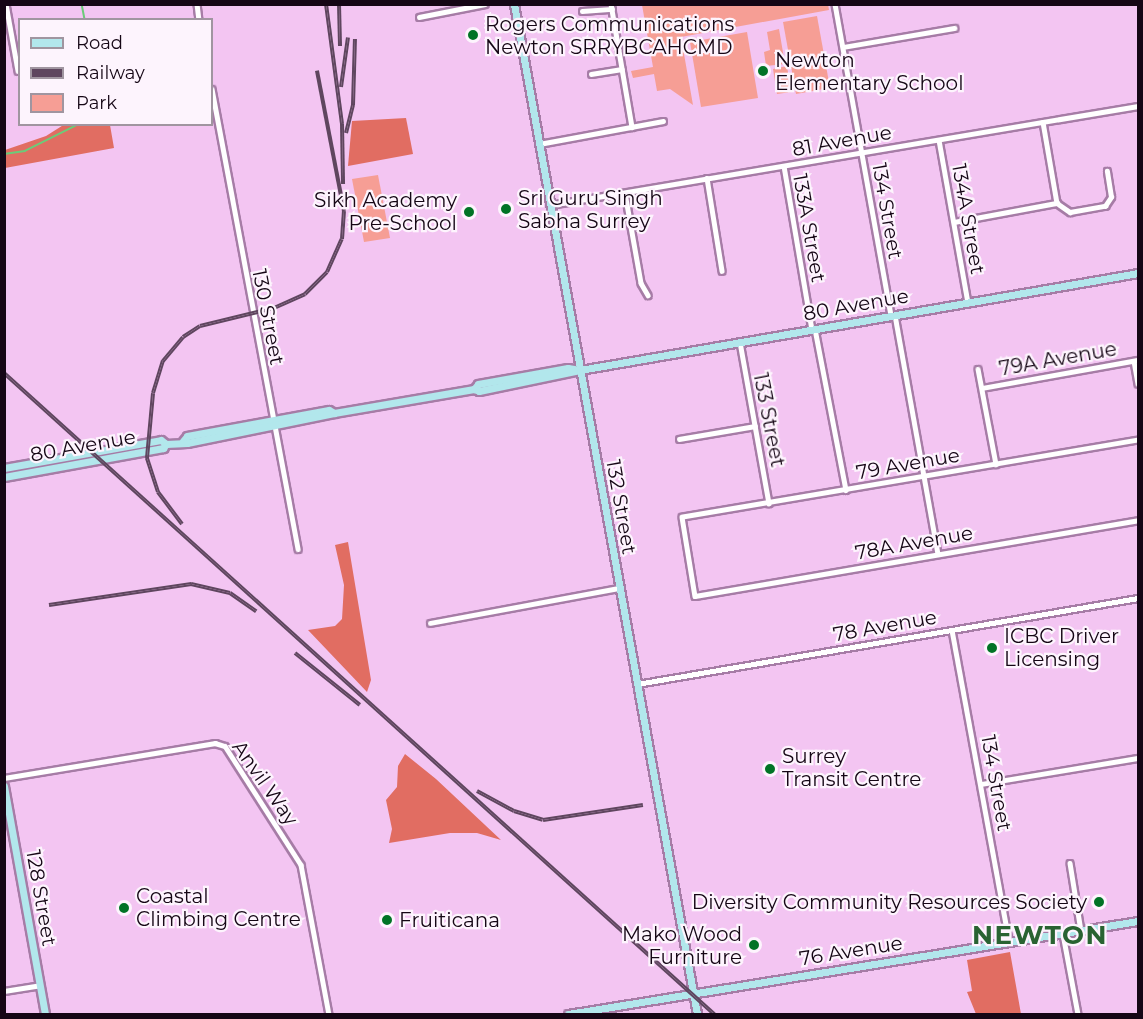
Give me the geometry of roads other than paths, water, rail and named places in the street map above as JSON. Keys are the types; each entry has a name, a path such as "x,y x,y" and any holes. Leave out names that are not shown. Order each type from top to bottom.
{"main road":[{"name":"132 Street","path":"514,4 697,1014"},
{"name":"80 Avenue","path":"4,477 163,448 166,444 183,441 187,436 273,424 329,410 334,413 474,389 486,382 568,368 580,370 1138,273"},
{"name":"80 Avenue","path":"4,468 161,440 166,444"},
{"path":"36,471 52,460"},
{"name":"128 Street","path":"4,786 45,1014"},
{"name":"76 Avenue","path":"568,1014 1138,921"}],"street":[{"path":"6,4 18,70"},
{"path":"419,17 485,4"},
{"name":"134 Street","path":"835,4 938,553"},
{"path":"582,11 611,7 632,127"},
{"path":"843,47 954,28"},
{"path":"591,74 622,69"},
{"name":"130 Street","path":"213,94 298,549"},
{"name":"81 Avenue","path":"550,205 1138,106"},
{"path":"539,144 663,121"},
{"path":"1043,122 1057,203"},
{"name":"134A Street","path":"939,140 968,303"},
{"name":"133A Street","path":"784,166 813,329 846,490"},
{"path":"954,222 1057,203 1070,212 1110,202 1107,171"},
{"path":"706,178 722,270"},
{"path":"625,193 641,284 648,295"},
{"name":"133 Street","path":"740,342 770,503"},
{"path":"1136,360 1138,384"},
{"name":"79A Avenue","path":"982,388 1136,360"},
{"path":"978,369 996,464"},
{"path":"679,439 755,426"},
{"name":"79 Avenue","path":"695,596 682,517 1138,440"},
{"name":"78A Avenue","path":"695,596 1138,520"},
{"path":"430,623 619,588"},
{"name":"78 Avenue","path":"636,684 1138,598"},
{"name":"134 Street","path":"952,630 1009,942"},
{"name":"Anvil Way","path":"4,778 215,743 225,746 301,866 329,1014"},
{"path":"981,784 1138,758"},
{"path":"1070,863 1081,931"},
{"path":"1063,934 1078,1014"},
{"path":"4,991 40,985"}],"waterway":[{"path":"82,4 85,18"},
{"path":"4,154 25,151 75,126"}],"railway":[{"path":"326,4 342,124 343,184"},
{"path":"339,4 340,46"},
{"path":"341,87 348,37"},
{"path":"346,133 353,105 355,39"},
{"path":"182,524 158,492 147,458 153,393 163,361 183,337 200,326 274,308 305,294 327,272 342,239 344,211 317,71"},
{"path":"4,373 714,1014"},
{"path":"49,605 191,584 230,593 256,611"},
{"path":"295,653 360,705"},
{"path":"477,791 514,811 543,820 643,805"}],"place":[{"name":"Rogers Communications Newton SRRYBCAHCMD","path":"473,35"},
{"name":"Newton Elementary School","path":"763,71"},
{"name":"Sri Guru Singh Sabha Surrey","path":"506,209"},
{"name":"Sikh Academy Pre-School","path":"469,212"},
{"name":"ICBC Driver Licensing","path":"992,648"},
{"name":"Surrey Transit Centre","path":"770,769"},
{"name":"Diversity Community Resources Society","path":"1099,902"},
{"name":"Coastal Climbing Centre","path":"124,908"},
{"name":"Fruiticana","path":"387,920"},
{"name":"Mako Wood Furniture","path":"754,945"}],"district":[{"name":"NEWTON","path":"1040,936"}]}
